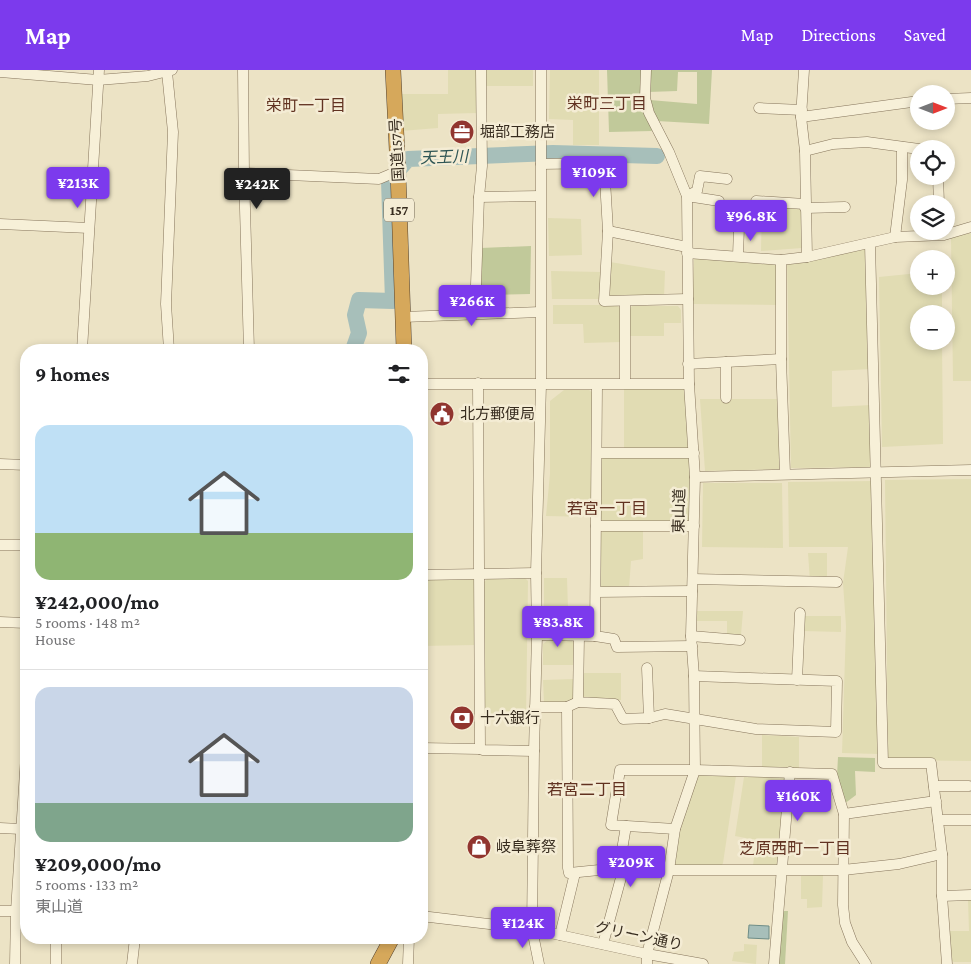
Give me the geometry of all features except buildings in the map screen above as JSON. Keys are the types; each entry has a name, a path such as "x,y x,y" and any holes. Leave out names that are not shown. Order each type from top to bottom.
{"highway":[{"name":"国道157号","path":"392,70 398,171 404,344"},
{"path":"378,964 389,944"}],"street":[{"path":"243,70 249,344"},
{"path":"475,314 479,197 482,166 481,70"},
{"path":"539,964 532,929 537,635 536,573 541,384 541,70"},
{"name":"東山道","path":"646,70 645,98 649,112 669,152 687,196 688,364 695,477 691,641 694,676 695,770 675,829 669,870 647,959"},
{"path":"804,70 802,113 805,151 807,257"},
{"path":"0,72 148,76 170,71 173,132 166,304 169,344"},
{"path":"82,344 98,75"},
{"path":"955,99 971,98"},
{"path":"759,108 802,113 910,102"},
{"path":"805,151 833,144 867,142 910,148"},
{"path":"895,237 902,180 902,147"},
{"path":"541,164 604,163 608,231 604,301 688,299"},
{"path":"244,173 379,178 398,171"},
{"path":"687,196 697,191 700,176 727,179"},
{"path":"479,197 540,196"},
{"path":"687,196 719,201"},
{"path":"756,201 805,206 845,207"},
{"path":"0,224 89,228"},
{"path":"738,227 738,256"},
{"path":"955,230 971,227"},
{"path":"608,231 687,250 781,260 807,257 895,237 910,236"},
{"path":"870,244 877,473 882,764 931,763 942,854 942,896 947,964"},
{"path":"781,260 781,359 785,474"},
{"path":"625,302 625,383"},
{"path":"403,318 540,312"},
{"path":"688,364 781,359"},
{"path":"726,362 726,398"},
{"path":"478,383 480,749"},
{"path":"428,384 689,384"},
{"path":"595,636 597,385"},
{"path":"597,453 694,453"},
{"path":"0,464 20,465"},
{"path":"695,477 971,470"},
{"path":"596,526 694,526"},
{"path":"0,545 20,545"},
{"path":"428,575 536,573"},
{"path":"692,580 836,582"},
{"path":"596,592 692,591"},
{"path":"797,680 800,613"},
{"path":"0,622 20,623"},
{"path":"537,635 595,636 614,639 618,647 691,641 740,640"},
{"path":"578,636 578,702"},
{"path":"647,668 649,718"},
{"path":"535,707 567,707 578,702 615,704 623,719 649,718 664,714 756,729 836,732 837,681 694,676"},
{"path":"567,707 569,873 619,868"},
{"path":"428,748 534,751"},
{"path":"675,829 611,825 620,770 832,774 844,814 843,905 846,923 852,942 866,964"},
{"path":"774,964 790,772"},
{"path":"934,786 969,786"},
{"path":"844,814 936,801"},
{"path":"938,820 971,820"},
{"path":"603,944 622,874 619,868 626,826"},
{"path":"0,828 20,829"},
{"path":"669,870 843,870 899,864 942,854"},
{"path":"560,935 575,873"},
{"path":"942,896 971,895"},
{"path":"0,911 20,911"},
{"name":"グリーン通り","path":"428,917 532,929 603,944 647,959 702,964"},
{"path":"15,964 20,920"},
{"path":"56,944 56,964"},
{"path":"132,964 134,944"},
{"path":"408,964 409,944"}],"shaded area":[{"path":"448,70 477,70 477,113 438,114 438,128 401,131 399,94 448,94"},
{"path":"486,70 533,70 533,86 485,86"},
{"path":"550,70 599,70 599,145 573,145 573,120 549,119"},
{"path":"762,204 801,206 802,248 761,251"},
{"path":"548,218 581,219 582,255 549,256"},
{"path":"971,233 971,381 953,381 955,305 952,305 952,295 955,295 955,250 951,250 951,240 955,240 955,236"},
{"path":"868,248 871,369 832,371 832,407 871,405 872,467 791,468 787,261"},
{"path":"694,257 774,263 777,266 777,305 693,304"},
{"path":"610,262 665,271 664,298 611,297 608,294"},
{"path":"551,271 601,272 599,299 552,299"},
{"path":"910,274 910,295 942,295 942,305 910,305 910,350 942,350 943,444 882,447 879,277"},
{"path":"553,305 617,305 621,309 621,342 584,343 583,324 553,324"},
{"path":"632,306 678,306 681,310 681,323 664,323 664,336 629,336 630,309"},
{"path":"624,388 682,388 686,391 690,446 687,449 624,449"},
{"path":"564,390 589,390 593,393 592,517 546,516 550,474 550,401"},
{"path":"700,399 779,399 779,469 705,471"},
{"path":"604,457 687,457 690,460 690,519 687,521 604,522 600,518 600,461"},
{"path":"971,479 971,761 888,760 885,480"},
{"path":"874,481 879,754 842,753 846,626 843,583 848,547 789,547 788,482"},
{"path":"703,483 782,483 783,548 702,547"},
{"path":"643,529 643,559 631,561 629,588 602,589 600,586 601,533 604,530"},
{"path":"808,553 827,553 827,580 810,581"},
{"path":"428,578 471,578 476,582 476,645 428,646"},
{"path":"488,578 525,578 528,581 526,719 484,719 484,582"},
{"path":"544,578 567,578 568,609 591,609 591,629 588,632 565,632 565,609 544,609"},
{"path":"695,611 743,611 741,635 727,634 727,621 695,621"},
{"path":"803,616 841,616 841,632 803,631"},
{"path":"548,640 571,640 575,644 574,665 543,665 543,644"},
{"path":"583,673 621,673 621,700 586,700 583,696"},
{"path":"574,679 574,696 571,700 565,703 544,703 543,680"},
{"path":"762,735 799,737 799,769 762,768"},
{"path":"701,773 733,773 736,776 723,863 721,867 677,867 674,864 679,834 697,775"},
{"path":"746,775 785,778 778,864 775,867 753,866 756,840 735,836 744,777"},
{"path":"823,875 822,907 807,908 807,899 801,899 801,876"},
{"path":"968,899 971,899 971,962 954,962 951,960 949,931 969,931"},
{"path":"744,944 757,945 756,964 732,961 734,952 744,951"}],"green space":[{"path":"607,70 642,70 642,103 652,131 609,132"},
{"path":"650,70 712,70 709,124 657,121 650,100 697,104 697,72 678,72 677,91 648,92"},
{"path":"531,246 530,294 479,295 481,248"},
{"path":"838,757 875,758 875,772 855,771 856,795 844,804 837,776"},
{"path":"783,911 788,911 785,964 780,964 778,963"}],"water":[{"path":"749,925 769,926 769,939 748,938"}],"waterway":[{"name":"天王川","path":"355,344 359,333 355,315 359,300 393,301 389,181 408,159 553,153 657,156"}],"place":[{"name":"堀部工務店","path":"462,132"},
{"name":"北方郵便局","path":"442,414"},
{"name":"十六銀行","path":"462,718"},
{"name":"岐阜葬祭","path":"479,847"}],"district":[{"name":"栄町三丁目","path":"607,103"},
{"name":"栄町一丁目","path":"306,105"},
{"name":"若宮一丁目","path":"607,508"},
{"name":"若宮二丁目","path":"587,789"},
{"name":"芝原西町一丁目","path":"795,848"}]}
